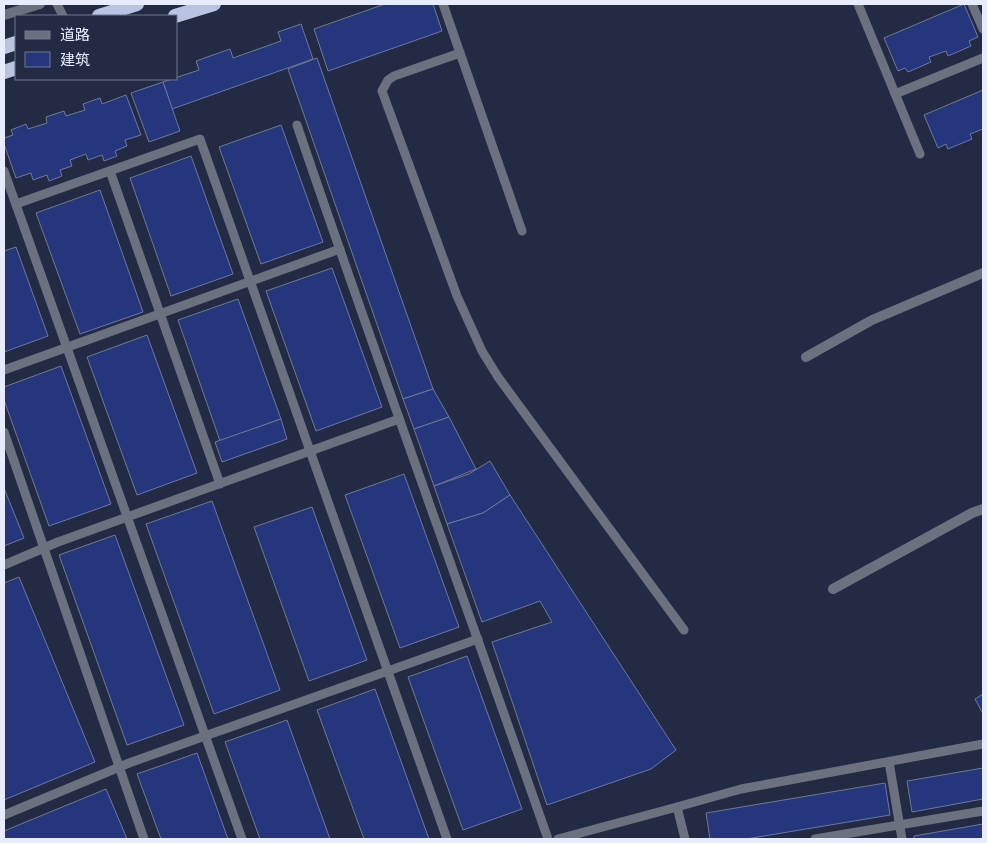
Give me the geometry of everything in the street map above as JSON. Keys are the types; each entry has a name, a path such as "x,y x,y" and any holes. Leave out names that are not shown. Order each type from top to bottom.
{"highway":[{"path":"102,15 137,4"},
{"path":"178,15 214,4"}],"street":[{"path":"4,15 40,4"},
{"path":"806,357 872,320 983,273"},
{"path":"833,589 972,513 983,510"}],"lane":[{"path":"443,4 522,231"},
{"path":"858,4 920,154"},
{"path":"972,4 983,30"},
{"path":"460,54 394,76 388,80 382,90 458,296 482,351 498,377 684,630"},
{"path":"895,94 983,58"},
{"path":"297,125 548,839"},
{"path":"16,204 200,139 447,839"},
{"path":"4,171 242,839"},
{"path":"110,171 220,484"},
{"path":"4,370 340,249"},
{"path":"4,565 128,517 399,419"},
{"path":"4,432 144,839"},
{"path":"4,815 119,767 478,639"},
{"path":"558,839 742,789 983,744"},
{"path":"889,762 902,839"},
{"path":"676,807 685,839"},
{"path":"815,839 983,811"}],"building":[{"path":"385,4 433,4 442,31 328,71 314,29"},
{"path":"964,4 978,37 969,41 971,46 948,56 946,51 929,57 931,62 908,72 905,68 898,71 884,38"},
{"path":"301,24 313,59 172,109 163,82 178,80 178,77 199,70 196,61 230,49 233,58 281,41 278,32"},
{"path":"317,58 433,389 403,399 288,69"},
{"path":"163,82 180,131 149,142 131,93"},
{"path":"983,90 983,129 970,134 972,139 948,149 946,144 938,148 924,115"},
{"path":"126,95 141,135 125,140 127,146 115,151 117,156 104,161 102,155 88,160 86,154 70,160 72,166 60,170 62,176 49,181 47,175 33,180 31,173 16,178 4,144 4,138 13,135 11,130 26,124 28,129 47,123 46,117 64,111 66,116 85,110 83,104 100,98 102,104"},
{"path":"281,125 323,242 261,264 219,147"},
{"path":"191,156 233,274 171,296 130,178"},
{"path":"100,190 143,312 80,334 36,213"},
{"path":"16,247 48,336 4,352 4,251"},
{"path":"332,268 382,407 316,431 266,291"},
{"path":"238,299 281,419 220,441 178,320"},
{"path":"147,335 197,473 137,495 87,357"},
{"path":"61,366 111,504 49,526 4,400 4,387"},
{"path":"433,389 449,417 414,429 403,399"},
{"path":"449,417 476,469 434,486 414,429"},
{"path":"281,419 287,439 222,462 215,442"},
{"path":"490,461 510,495 483,513 447,524 434,486 469,474"},
{"path":"404,474 459,627 400,648 345,495"},
{"path":"4,488 24,538 4,546"},
{"path":"510,495 676,750 651,769 547,805 492,642 552,622 540,601 482,622 447,524 483,513"},
{"path":"212,501 280,690 214,714 146,524"},
{"path":"312,507 367,660 309,681 254,527"},
{"path":"115,535 184,725 127,745 59,555"},
{"path":"19,577 95,762 4,800 4,583"},
{"path":"467,656 522,809 463,830 408,677"},
{"path":"375,689 429,839 364,839 317,710"},
{"path":"983,694 983,714 975,699"},
{"path":"287,720 330,839 260,839 225,742"},
{"path":"197,753 228,839 161,839 137,774"},
{"path":"983,768 983,799 912,812 907,781"},
{"path":"885,783 890,815 746,839 710,839 706,813"},
{"path":"106,789 127,839 4,839 4,831"},
{"path":"983,824 983,839 914,839 914,836"}]}
